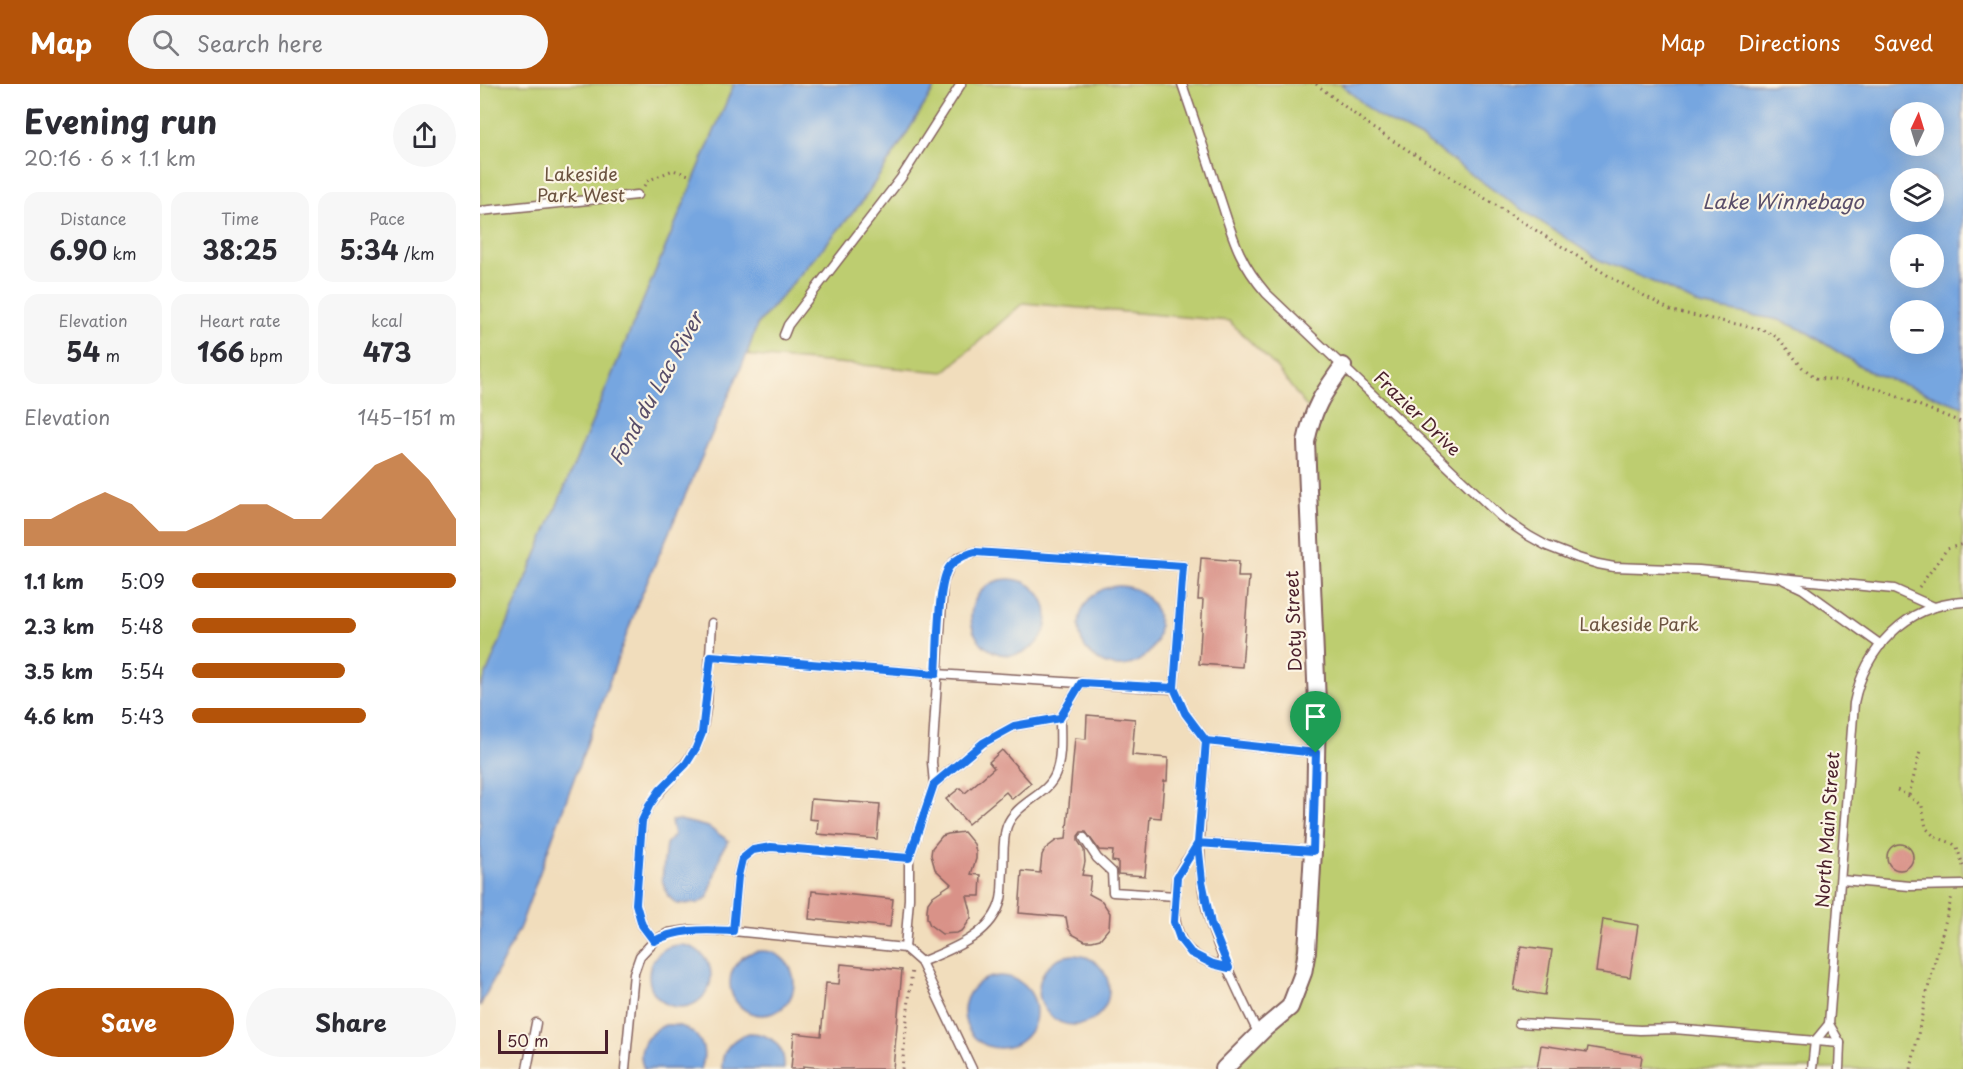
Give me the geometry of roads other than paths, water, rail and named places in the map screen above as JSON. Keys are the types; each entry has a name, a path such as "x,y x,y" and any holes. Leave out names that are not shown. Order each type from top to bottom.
{"street":[{"name":"Doty Street","path":"1224,1069 1290,1007 1303,973 1307,951 1316,753 1316,652 1306,442 1310,422 1320,398 1343,366"}],"lane":[{"path":"784,335 788,325 901,178 961,84"},
{"name":"Frazier Drive","path":"1182,84 1231,236 1241,260 1266,293 1501,517 1522,532 1547,546 1578,558 1614,567 1699,570 1894,589 1934,607"},
{"path":"480,211 637,195"},
{"path":"905,948 909,899 909,858 934,784 932,762 936,674 943,584 949,567 960,557 975,552 1183,566 1174,688 1185,713 1206,741 1198,843 1202,881 1211,924 1259,1035"},
{"name":"Frazier Drive","path":"1778,577 1803,590 1881,645"},
{"name":"North Main Street","path":"1829,1024 1854,703 1862,673 1887,636 1905,621 1934,607 1963,602"},
{"path":"654,941 642,925 636,904 642,821 660,790 686,764 702,733 706,712 712,623"},
{"path":"711,656 936,674 1174,688"},
{"path":"921,962 957,946 980,932 993,917 1001,900 1006,828 1012,816 1050,783 1056,773 1059,759 1060,718 1081,683"},
{"path":"934,784 983,743 1014,726 1060,718"},
{"path":"1206,741 1316,753"},
{"path":"1084,838 1097,858 1113,872 1113,892 1176,896"},
{"path":"1198,843 1313,851"},
{"path":"1198,843 1177,877 1174,922 1180,939 1191,953 1213,964 1229,968"},
{"path":"733,931 738,876 742,859 753,850 771,847 909,858"},
{"path":"1841,880 1910,886 1958,885"},
{"path":"625,1069 634,973 640,956 654,941 668,933 690,930 733,931 905,948 921,962 972,1069"},
{"path":"528,1069 536,1023"},
{"path":"1520,1023 1640,1030 1674,1029 1840,1043"},
{"path":"1812,1069 1815,1041 1829,1024 1840,1043 1839,1069"}],"water":[{"name":"Fond du Lac River","path":"734,84 937,84 861,203 757,325 747,354 638,603 520,927 480,1006 480,689"},
{"name":"Lake Winnebago","path":"1341,84 1963,84 1963,407 1868,371 1805,331 1779,320 1700,305 1653,282 1599,260 1499,194 1423,139 1376,115"},
{"path":"1017,579 1030,585 1041,596 1047,609 1045,632 1030,649 1017,655 1001,655 988,649 973,632 971,609 977,596 994,581"},
{"path":"1119,586 1134,589 1147,598 1156,611 1159,626 1156,641 1147,654 1134,663 1119,666 1104,663 1091,654 1082,641 1079,626 1082,611 1091,598 1104,589"},
{"path":"680,820 708,827 729,841 722,850 708,897 699,903 677,904 668,896 662,880 666,844 674,835 671,821"},
{"path":"680,945 692,947 702,954 709,964 711,976 709,988 702,998 692,1005 680,1007 668,1005 658,998 651,988 649,976 651,964 658,954 668,947"},
{"path":"762,951 780,957 788,965 794,983 788,1001 780,1009 762,1015 744,1009 736,1001 730,983 736,965 744,957"},
{"path":"1074,955 1087,958 1099,965 1106,977 1109,990 1106,1003 1099,1015 1087,1022 1074,1025 1061,1022 1049,1015 1042,1003 1039,990 1042,977 1049,965 1061,958"},
{"path":"1000,976 1020,982 1030,992 1036,1012 1030,1032 1020,1042 1000,1048 980,1042 970,1032 964,1012 970,992 980,982"},
{"path":"665,1025 683,1027 696,1036 703,1050 701,1069 644,1069 641,1055 644,1042 653,1032"},
{"path":"749,1033 764,1035 775,1042 782,1054 784,1069 722,1069 723,1056 728,1046 737,1038"}],"park label":[{"name":"Lakeside Park West","path":"581,185"},
{"name":"Lakeside Park","path":"1639,625"}]}
